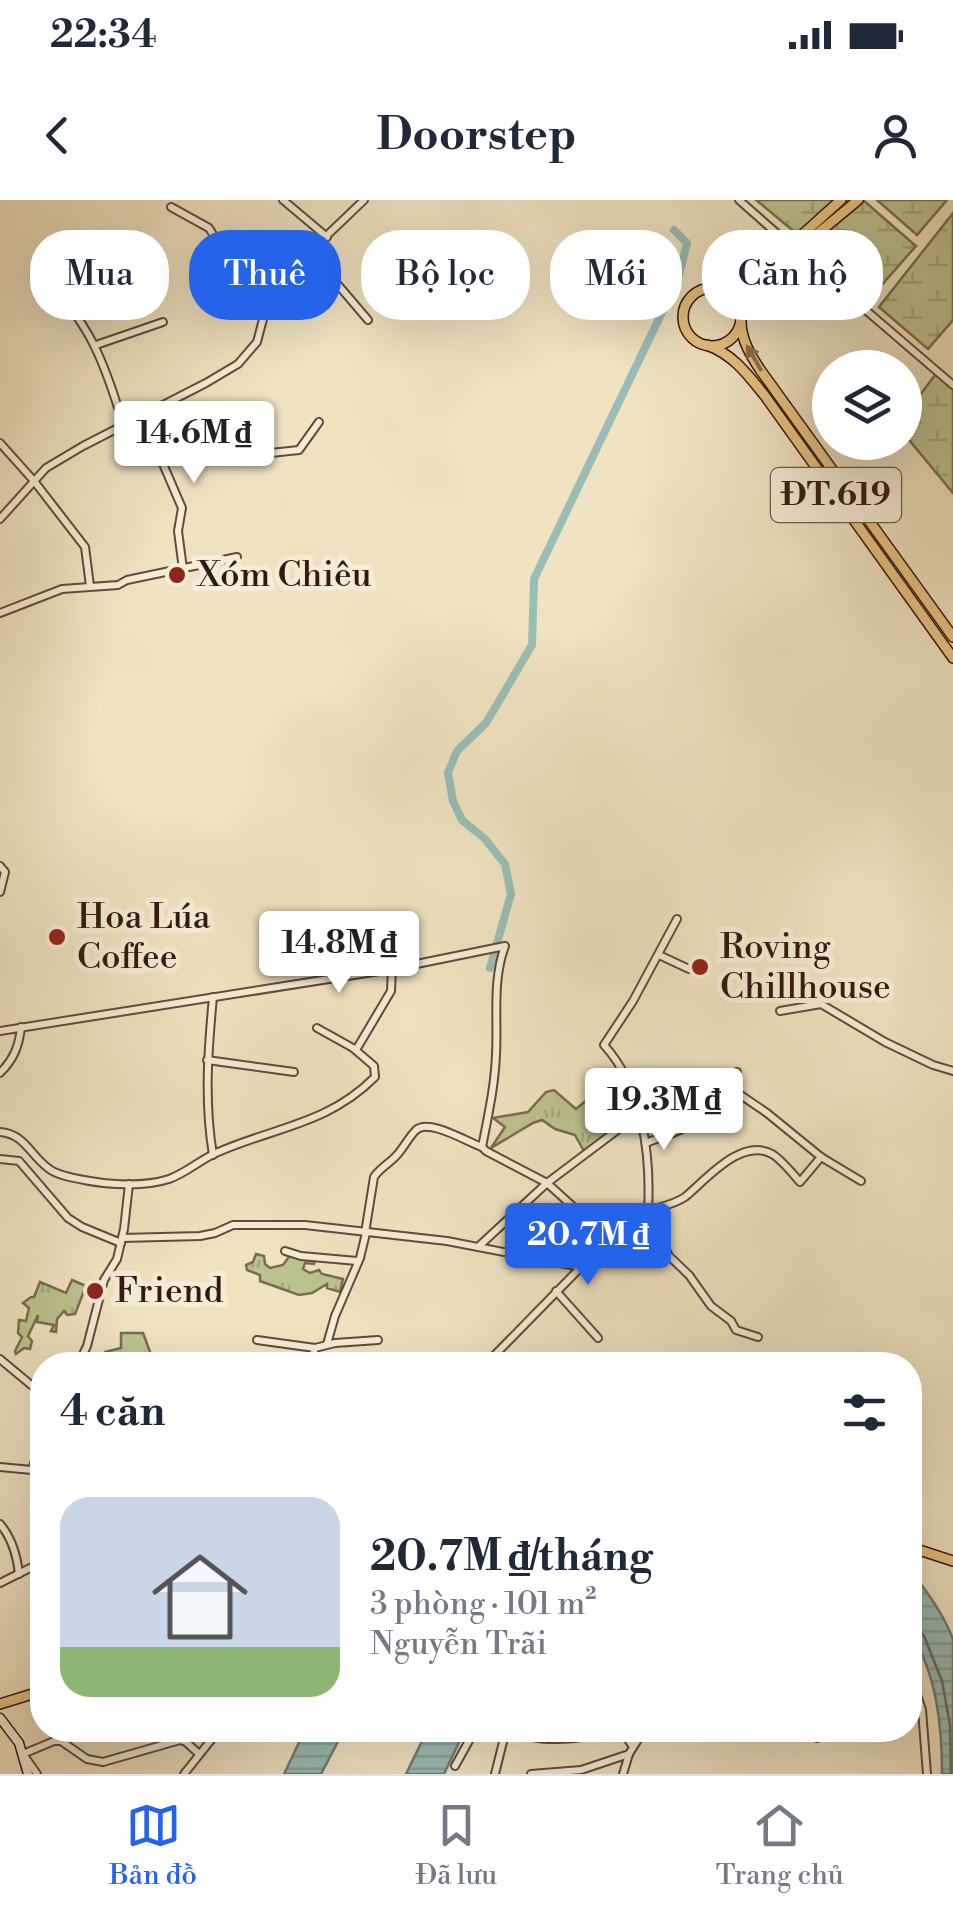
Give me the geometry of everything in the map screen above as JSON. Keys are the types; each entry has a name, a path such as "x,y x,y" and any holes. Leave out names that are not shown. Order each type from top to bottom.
{"main road":[{"path":"806,230 841,200"},
{"path":"823,230 858,200"},
{"path":"702,292 694,295 684,310 690,335 698,342 717,345 734,335 740,320"},
{"name":"ĐT.619","path":"741,320 742,334 755,361 953,636"},
{"name":"ĐT.619","path":"707,345 729,356 758,386 953,658"},
{"path":"922,1551 953,1561"},
{"path":"0,1704 30,1695"}],"street":[{"path":"284,200 319,230"},
{"path":"334,230 364,200"},
{"path":"739,200 774,230"},
{"path":"171,207 210,230"},
{"path":"341,288 361,312"},
{"path":"79,320 96,345 110,378 123,424"},
{"path":"0,519 46,468 238,364 257,342 262,320"},
{"path":"877,320 953,385"},
{"path":"96,345 163,322"},
{"path":"150,411 160,458 182,508 178,530 182,569"},
{"path":"261,454 299,450 320,422"},
{"path":"0,442 85,548 90,586"},
{"path":"0,613 62,590 118,585 237,557"},
{"path":"0,866 4,872 0,892"},
{"path":"677,919 633,1001 604,1045 624,1073 639,1118 646,1143 648,1210 669,1256 736,1330 758,1336"},
{"path":"0,1031 392,969 506,946 498,972 493,1093 482,1146"},
{"path":"659,956 690,969"},
{"path":"356,1050 391,991 392,969"},
{"path":"212,1155 207,1060 214,997"},
{"path":"780,1011 821,1004 885,1042 953,1071"},
{"path":"0,1073 19,1045 21,1027"},
{"path":"0,1132 24,1141 49,1170 84,1180 129,1184 173,1178 212,1155 330,1111 376,1077 374,1066 356,1050 317,1028"},
{"path":"207,1060 294,1072"},
{"path":"646,1143 687,1126 736,1072"},
{"path":"723,1083 766,1112 821,1158 861,1181"},
{"path":"478,1248 546,1183 639,1118"},
{"path":"327,1345 366,1233 374,1177 418,1128 426,1125 482,1146 486,1152 546,1183 612,1242"},
{"path":"498,1352 581,1267 648,1210 682,1198 717,1168 751,1152 767,1152 800,1182 821,1158"},
{"path":"0,1159 20,1162 68,1218 121,1240 208,1235 232,1225 306,1224 429,1239 581,1267"},
{"path":"84,1352 104,1280 121,1240 129,1184"},
{"path":"285,1251 357,1261"},
{"path":"556,1292 598,1338"},
{"path":"257,1340 315,1348 378,1340"},
{"path":"314,1352 315,1348"},
{"path":"0,1359 30,1384"},
{"path":"0,1467 30,1470"},
{"path":"0,1524 17,1556 19,1574"},
{"path":"0,1583 30,1568"},
{"path":"922,1710 927,1774"},
{"path":"0,1718 20,1743 28,1774"},
{"path":"23,1754 52,1742"},
{"path":"62,1742 87,1759 103,1762 173,1742"},
{"path":"186,1742 199,1754"},
{"path":"184,1774 210,1742"},
{"path":"455,1766 468,1742"},
{"path":"496,1774 503,1742"},
{"path":"629,1742 631,1750"},
{"path":"632,1774 624,1771 636,1742"},
{"path":"531,1774 581,1770 631,1750"},
{"path":"23,1754 37,1774"}],"green space":[{"path":"756,200 863,200 916,246 883,284 883,230 792,230"},
{"path":"877,200 947,200 917,235"},
{"path":"953,213 953,320 928,349 883,310 883,302"},
{"path":"938,371 953,385 953,493 922,456 922,392"},
{"path":"618,1074 637,1117 586,1155 575,1135 542,1120 491,1148 505,1127 493,1118 528,1112 546,1092 554,1090 576,1109"},
{"path":"256,1254 264,1256 270,1268 283,1265 291,1254 316,1257 314,1264 305,1263 303,1269 343,1279 340,1292 327,1288 327,1284 299,1295 260,1281 260,1275 247,1270 246,1265 253,1262"},
{"path":"72,1280 86,1286 75,1314 67,1315 64,1311 57,1319 56,1332 51,1331 54,1325 37,1322 38,1315 28,1336 32,1341 30,1349 16,1354 22,1337 18,1333 19,1320 26,1321 29,1308 23,1303 34,1297 40,1282 66,1293"},
{"path":"121,1333 143,1333 150,1352 105,1352 121,1348"}],"water":[{"path":"922,1586 953,1639 953,1774 942,1774 936,1701 922,1656"},
{"path":"299,1742 338,1742 321,1774 284,1774"},
{"path":"422,1742 459,1742 444,1774 406,1774"}],"waterway":[{"path":"682,238 687,243 682,263"},
{"path":"490,968 511,894 505,864 485,839 462,820 453,801 448,773 457,751 486,723 532,645 534,579 658,320"}],"place":[{"name":"Xóm Chiêu","path":"177,575"},
{"name":"Hoa Lúa Coffee","path":"57,937"},
{"name":"Roving Chillhouse","path":"700,967"},
{"name":"Friend","path":"95,1291"}]}
